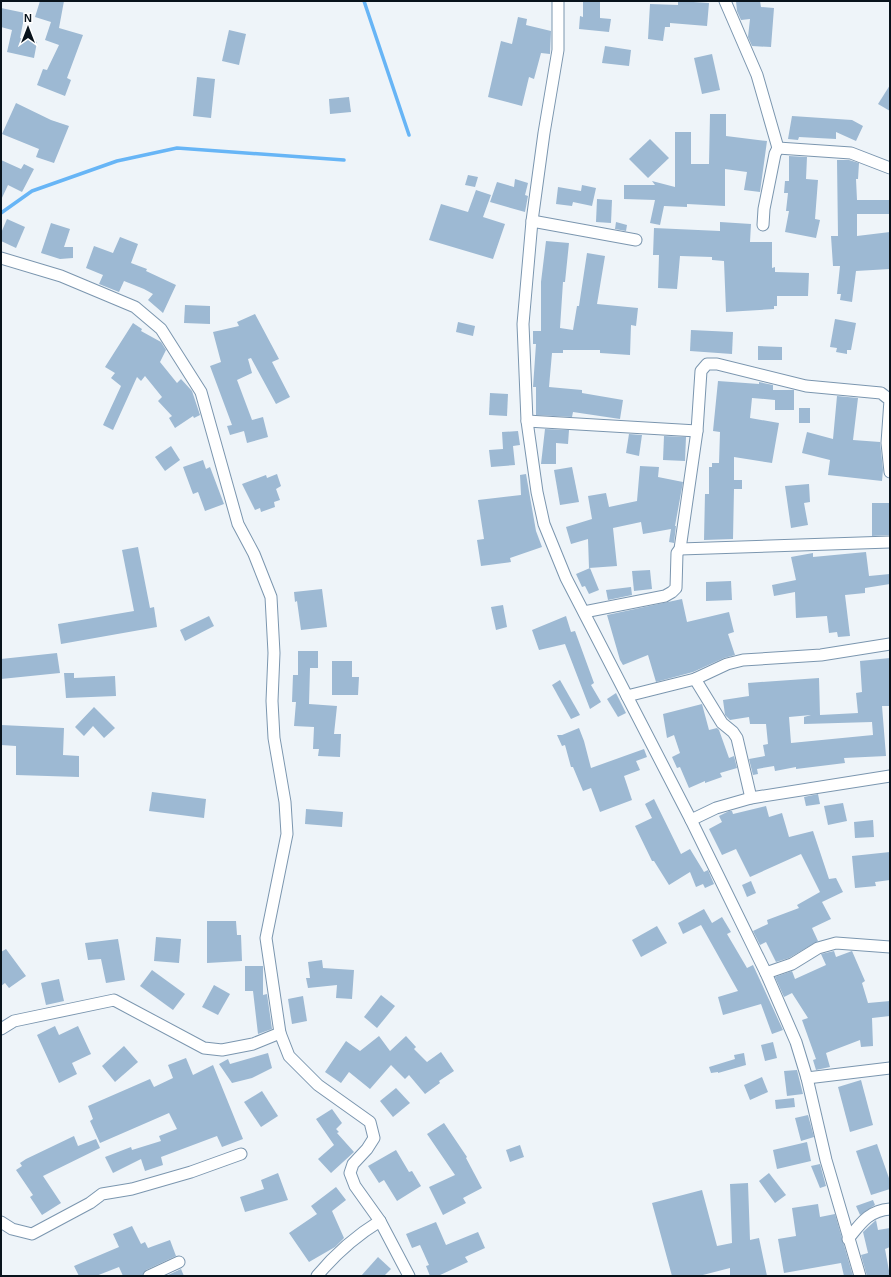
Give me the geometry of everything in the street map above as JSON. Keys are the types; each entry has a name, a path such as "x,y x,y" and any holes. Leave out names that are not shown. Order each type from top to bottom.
{"street":[{"path":"558,1 558,50 544,133 532,221 523,324 527,421 537,492 544,524 566,578 691,820 766,972 796,1042 807,1078 826,1160 860,1276"},
{"path":"724,1 757,75 778,148 775,154 764,209 763,225"},
{"path":"778,148 851,153 890,168"},
{"path":"532,221 636,240"},
{"path":"1,258 60,276 135,307 161,329 201,392 238,524 254,554 271,597 274,653 272,701 274,738 285,802 287,834 266,938 280,1033 289,1056 318,1085 370,1122 374,1138 368,1149 353,1164 350,1173 355,1186 380,1221 409,1276"},
{"path":"584,612 665,596 676,588 677,553 680,549 697,432 701,371 707,364 717,364 806,386 881,393 890,400 887,443 890,472"},
{"path":"527,421 697,432"},
{"path":"680,549 890,542"},
{"path":"627,696 695,679 727,664 743,660 821,655 890,644"},
{"path":"695,679 722,723 733,732 737,738 750,798"},
{"path":"691,820 716,808 750,798 890,776"},
{"path":"766,972 792,964 818,948 836,943 890,947"},
{"path":"1,1029 14,1021 114,1000 204,1048 222,1050 253,1044 280,1033"},
{"path":"807,1078 890,1068"},
{"path":"1,1222 12,1229 32,1234 90,1203 102,1194 132,1189 191,1172 241,1154"},
{"path":"848,1239 864,1218 883,1209 890,1208"},
{"path":"318,1276 333,1256 362,1232 380,1221"},
{"path":"149,1276 179,1262"}],"building":[{"path":"40,1 64,1 59,28 83,35 67,78 71,80 65,96 37,85 43,69 47,70 59,45 45,40 51,22 35,17"},
{"path":"583,1 600,1 600,18 611,19 609,32 579,29 580,16 583,17"},
{"path":"678,1 709,3 707,26 670,23 670,27 665,27 663,41 648,39 650,4 678,5"},
{"path":"736,1 760,1 761,7 774,8 771,47 752,46 748,37 750,19 741,20 737,11"},
{"path":"1,8 25,13 20,38 37,42 34,58 7,52 12,30 1,27"},
{"path":"518,17 527,19 526,25 551,31 550,54 541,53 534,79 529,77 522,106 488,97 501,41 512,44"},
{"path":"229,30 246,34 239,65 222,61"},
{"path":"605,46 631,50 629,66 602,63"},
{"path":"712,54 720,90 702,94 694,58"},
{"path":"197,77 215,79 211,118 193,116"},
{"path":"890,85 890,111 878,104"},
{"path":"349,97 351,112 330,114 329,99"},
{"path":"16,103 51,120 69,126 54,163 36,157 39,149 2,134"},
{"path":"710,114 726,114 726,136 767,141 760,192 744,190 747,172 725,169 725,206 687,204 687,207 664,206 660,225 650,223 655,200 624,199 624,185 655,185 652,181 675,187 675,132 691,132 691,164 709,164"},
{"path":"792,116 852,120 863,126 856,141 836,132 836,139 799,137 798,140 788,139"},
{"path":"650,139 669,158 648,178 629,159"},
{"path":"789,156 807,157 806,179 818,180 815,219 820,220 816,238 785,232 789,211 786,211 788,193 784,193 785,181 789,181"},
{"path":"1,160 21,169 24,164 34,169 22,192 8,185 1,200"},
{"path":"837,160 849,160 859,163 858,179 856,179 857,200 890,200 890,214 857,214 857,236 890,232 890,269 856,271 852,302 840,300 841,294 837,294 840,266 833,266 831,236 838,236"},
{"path":"468,175 478,177 475,187 465,185"},
{"path":"515,179 528,183 525,195 528,196 525,212 490,202 497,182 514,187"},
{"path":"582,185 596,188 592,206 573,202 572,206 556,204 558,187 581,191"},
{"path":"476,190 491,195 483,217 505,224 493,259 429,240 441,204 468,212"},
{"path":"597,199 612,200 611,223 596,222"},
{"path":"7,219 25,227 16,248 1,241 1,233"},
{"path":"616,222 627,225 626,231 615,229"},
{"path":"720,222 751,224 750,242 772,242 772,268 775,267 775,272 809,273 808,296 777,296 777,306 774,306 774,309 726,312 724,261 712,260 712,257 680,256 677,289 658,288 659,255 653,255 654,228 720,231"},
{"path":"51,223 70,229 64,247 73,247 73,258 60,259 41,253"},
{"path":"120,237 138,244 131,263 147,269 146,271 176,285 163,313 148,300 153,294 124,281 119,292 99,284 103,275 86,268 94,246 113,253"},
{"path":"546,241 569,243 565,282 563,282 560,328 573,330 577,306 579,306 587,253 605,256 597,304 638,308 636,326 631,325 630,355 600,353 600,350 563,350 563,353 552,353 549,387 582,390 582,393 623,400 620,419 573,412 572,417 536,415 536,387 533,387 536,344 533,344 533,331 541,331 541,282"},
{"path":"185,305 210,306 210,324 184,323"},
{"path":"255,314 279,359 272,362 290,397 276,404 251,358 248,359 252,373 237,380 252,420 263,417 268,437 247,443 244,431 230,435 227,426 232,425 210,366 221,362 213,332 239,326 237,322"},
{"path":"835,319 856,323 851,350 847,350 847,354 836,352 837,348 830,347"},
{"path":"458,322 475,326 473,336 456,332"},
{"path":"133,323 142,329 141,331 161,342 166,350 160,362 177,383 181,379 192,391 200,415 194,418 193,416 175,428 169,418 172,416 158,401 162,397 145,376 141,381 137,377 113,430 103,425 121,386 111,378 115,373 105,367"},
{"path":"691,330 733,332 732,354 690,351"},
{"path":"758,346 782,347 782,360 758,360"},
{"path":"718,381 759,384 759,382 773,385 773,390 794,390 794,410 775,410 775,400 752,398 750,418 779,423 772,463 734,457 734,480 742,480 742,489 734,489 733,539 704,540 705,494 709,494 709,467 712,467 712,463 719,463 720,432 713,431"},
{"path":"490,393 508,394 507,416 489,415"},
{"path":"837,396 858,398 853,440 880,442 883,470 882,481 828,475 830,460 802,453 807,432 833,439"},
{"path":"799,408 810,408 810,423 799,423"},
{"path":"545,429 569,430 568,444 556,443 556,464 541,464"},
{"path":"518,431 520,445 513,446 515,465 491,467 489,450 503,449 502,432"},
{"path":"629,434 642,435 639,456 626,453"},
{"path":"664,436 686,437 685,461 663,460"},
{"path":"171,446 180,460 165,471 155,457"},
{"path":"203,460 206,469 210,467 224,504 205,511 198,492 193,494 183,467"},
{"path":"640,466 659,467 658,477 683,482 675,526 674,543 669,542 671,529 643,534 641,522 613,528 617,566 589,568 588,539 571,544 566,527 592,519 588,496 606,493 609,507 637,501"},
{"path":"572,467 579,502 560,505 554,470"},
{"path":"277,474 281,486 276,489 280,500 274,502 275,507 261,512 260,508 255,510 242,484 266,475 267,478"},
{"path":"526,474 536,531 542,547 510,558 511,562 481,566 477,540 484,539 478,500 521,495 520,475"},
{"path":"809,484 810,502 804,503 808,525 791,528 785,486"},
{"path":"872,503 890,503 890,535 872,536"},
{"path":"138,547 150,608 154,607 157,627 61,644 58,624 134,611 122,550"},
{"path":"866,552 869,576 890,574 890,584 865,588 865,593 845,595 850,636 838,637 837,632 829,633 827,616 796,618 795,592 774,596 772,585 796,580 791,557 813,553 813,557"},
{"path":"590,568 599,590 589,594 585,586 582,587 576,574"},
{"path":"650,570 652,589 634,591 632,571"},
{"path":"731,581 732,600 706,601 706,582"},
{"path":"631,587 632,595 608,600 606,590"},
{"path":"322,589 327,627 301,630 297,601 295,602 294,592"},
{"path":"682,599 687,622 729,612 734,632 728,634 735,655 724,658 693,672 656,682 648,655 623,665 620,660 607,615"},
{"path":"503,605 507,627 496,630 491,607"},
{"path":"209,616 214,626 185,641 180,630"},
{"path":"566,616 571,632 575,631 594,683 591,685 601,702 590,709 565,644 539,650 532,630"},
{"path":"298,651 318,651 318,668 310,668 309,704 337,706 334,734 341,734 340,757 318,756 319,749 313,749 314,727 294,726 296,702 292,702 293,675 298,675"},
{"path":"57,653 60,673 1,679 1,659"},
{"path":"890,658 890,706 882,706 886,756 844,758 845,763 796,769 796,767 775,771 774,766 757,769 758,774 753,775 749,759 765,756 763,745 768,744 766,724 750,724 749,717 730,720 725,715 723,700 749,696 748,683 819,678 820,715 858,713 856,693 862,692 860,661","holes":["811,715 804,717 804,724 872,722 873,735 791,743 789,717"]},
{"path":"332,661 352,661 352,677 359,677 358,695 332,695"},
{"path":"64,673 74,673 74,678 115,676 116,696 66,698"},
{"path":"560,680 580,715 571,719 552,685"},
{"path":"616,693 626,713 618,717 607,699"},
{"path":"702,704 709,730 717,728 719,730 729,758 734,756 737,768 720,773 722,777 705,783 705,781 689,788 680,767 677,768 672,757 680,753 674,735 667,738 663,714"},
{"path":"94,707 115,728 104,738 93,726 84,736 75,727"},
{"path":"1,725 64,728 63,755 79,756 79,777 16,775 16,746 1,745"},
{"path":"579,728 591,768 644,749 647,757 636,761 640,770 624,776 632,800 600,812 591,788 583,791 573,767 571,767 565,745 562,746 557,735 562,735"},
{"path":"152,792 206,799 204,818 149,811"},
{"path":"818,794 820,804 806,806 804,797"},
{"path":"654,799 681,854 690,849 704,872 708,870 714,884 705,888 703,884 696,887 690,872 669,885 654,861 652,861 635,826 652,818 645,804"},
{"path":"843,803 847,821 828,825 824,806"},
{"path":"766,806 769,817 782,813 789,837 813,831 829,879 836,878 843,892 822,902 831,919 812,928 818,941 789,958 776,962 766,942 760,945 753,931 768,924 767,920 799,908 797,905 820,892 801,854 750,877 736,849 722,855 709,829 722,822 719,816 729,811 732,811 733,814"},
{"path":"306,809 343,812 342,827 305,824"},
{"path":"873,820 874,837 855,838 854,822"},
{"path":"890,852 890,880 875,882 876,886 855,888 852,856"},
{"path":"751,881 756,893 747,897 742,885"},
{"path":"704,909 712,923 722,917 731,932 727,934 747,968 753,965 783,1030 772,1034 761,1004 723,1015 718,997 738,991 701,925 683,934 678,923"},
{"path":"207,921 236,921 237,935 241,935 242,961 207,963"},
{"path":"657,926 667,943 641,957 632,940"},
{"path":"156,937 181,939 179,963 154,961"},
{"path":"118,939 125,980 106,983 101,959 88,960 85,943"},
{"path":"6,949 26,976 9,988 5,983 1,986 1,952"},
{"path":"834,951 836,957 852,951 865,981 862,983 868,1003 890,1001 890,1016 872,1018 873,1046 861,1047 860,1040 826,1053 830,1067 816,1070 813,1060 816,1059 802,1020 808,1018 792,993 784,997 775,977 792,971 795,979 826,965 821,954"},
{"path":"322,960 323,968 354,970 352,999 336,998 337,985 308,988 306,978 310,978 308,962"},
{"path":"245,966 263,966 263,995 267,994 272,1029 258,1034 253,991 245,991"},
{"path":"152,970 185,994 173,1010 140,986"},
{"path":"59,979 64,1001 46,1005 41,983"},
{"path":"214,985 230,994 218,1015 202,1007"},
{"path":"381,995 395,1006 377,1028 364,1017"},
{"path":"303,996 307,1021 292,1024 288,999"},
{"path":"55,1026 59,1035 78,1026 91,1054 72,1063 77,1074 59,1083 37,1035"},
{"path":"379,1036 390,1051 406,1036 416,1047 414,1049 427,1062 441,1052 454,1071 439,1081 440,1083 425,1094 409,1075 405,1079 391,1065 370,1089 349,1072 341,1083 325,1072 346,1041 360,1051"},
{"path":"773,1042 777,1058 765,1061 761,1045"},
{"path":"124,1046 138,1062 115,1082 102,1066"},
{"path":"268,1053 272,1068 252,1078 232,1083 219,1064 228,1059 230,1064"},
{"path":"744,1053 746,1065 718,1073 711,1073 709,1067 735,1059 734,1055"},
{"path":"186,1058 193,1075 213,1065 243,1139 222,1147 217,1136 161,1157 163,1165 145,1171 141,1159 113,1173 105,1157 131,1147 132,1150 161,1141 159,1136 177,1129 169,1113 100,1143 90,1121 93,1119 88,1106 150,1079 154,1087 173,1078 168,1065"},
{"path":"797,1070 803,1094 787,1096 784,1071"},
{"path":"762,1077 768,1092 750,1100 744,1085"},
{"path":"861,1080 873,1125 850,1132 838,1087"},
{"path":"396,1088 410,1103 393,1117 380,1101"},
{"path":"262,1091 278,1116 261,1127 244,1102"},
{"path":"794,1098 795,1107 776,1109 775,1100"},
{"path":"332,1109 342,1123 336,1129 339,1132 337,1133 354,1152 331,1173 318,1159 334,1145 316,1119"},
{"path":"808,1115 814,1137 801,1141 795,1118"},
{"path":"444,1123 467,1157 466,1158 482,1188 463,1198 466,1203 443,1215 429,1187 455,1175 427,1134"},
{"path":"74,1136 78,1146 96,1139 100,1148 43,1176 61,1203 42,1215 30,1197 33,1195 16,1170 22,1166 20,1163 26,1159"},
{"path":"807,1142 811,1161 777,1169 773,1150"},
{"path":"877,1144 890,1181 890,1189 871,1195 856,1151"},
{"path":"520,1145 524,1157 510,1162 506,1150"},
{"path":"396,1150 409,1172 412,1171 421,1186 397,1201 384,1180 379,1183 368,1166"},
{"path":"820,1164 826,1186 820,1188 811,1166"},
{"path":"278,1173 288,1200 245,1212 240,1197 264,1189 261,1180"},
{"path":"769,1173 786,1195 775,1203 759,1181"},
{"path":"748,1183 750,1240 759,1238 767,1276 730,1276 730,1268 699,1276 672,1276 652,1203 702,1190 717,1246 732,1243 730,1184"},
{"path":"336,1187 346,1200 332,1211 344,1238 335,1247 309,1262 289,1233 317,1214 311,1206"},
{"path":"873,1200 875,1205 860,1215 856,1206"},
{"path":"818,1204 820,1217 835,1214 853,1276 844,1276 841,1263 784,1273 778,1239 796,1236 792,1208"},
{"path":"876,1220 878,1230 890,1228 890,1247 885,1249 890,1276 867,1276 861,1255 868,1253 863,1232"},
{"path":"436,1222 446,1245 478,1232 485,1248 465,1257 468,1262 438,1276 430,1276 426,1266 429,1265 420,1245 412,1248 406,1234"},
{"path":"132,1226 141,1244 145,1242 148,1248 170,1240 176,1256 146,1270 142,1276 123,1276 119,1267 96,1276 79,1276 74,1266 119,1247 113,1234"},
{"path":"378,1257 391,1269 384,1276 361,1276"},
{"path":"181,1269 184,1276 166,1276"}],"waterway":[{"path":"364,1 409,135"},
{"path":"1,213 32,191 117,161 177,148 344,160"}]}
